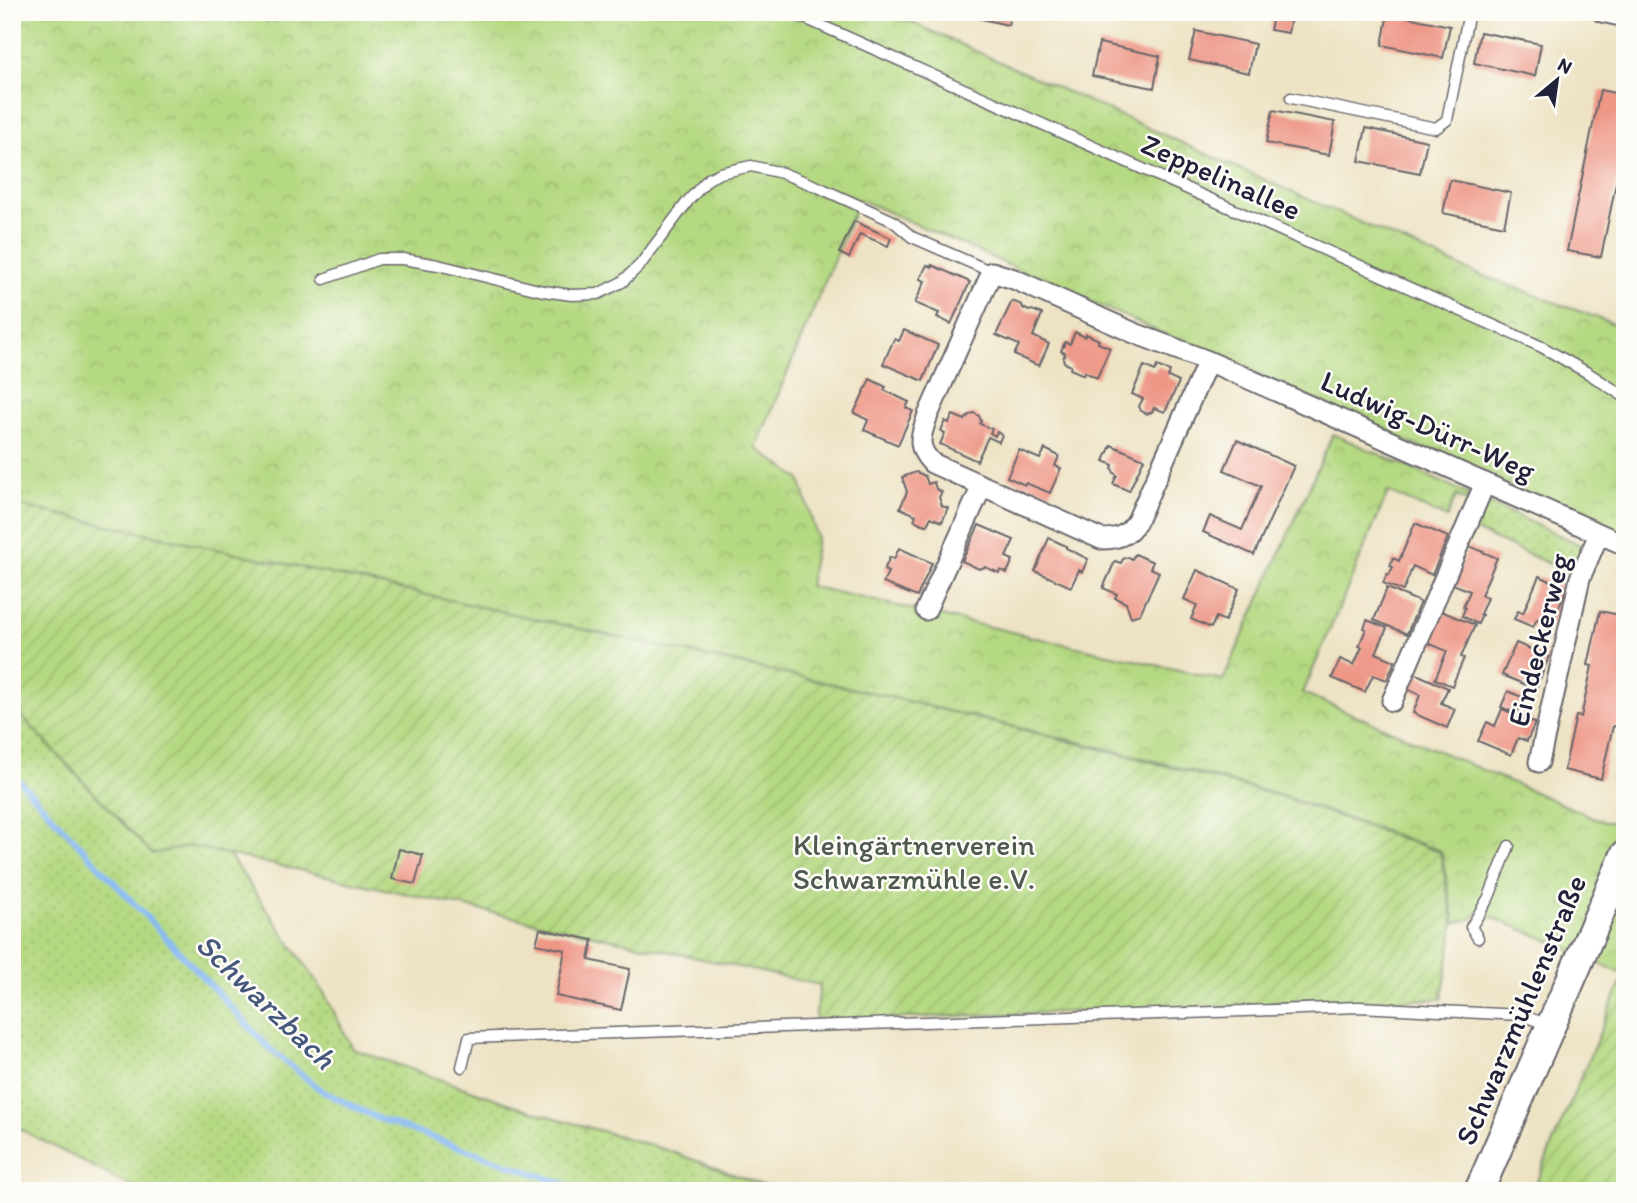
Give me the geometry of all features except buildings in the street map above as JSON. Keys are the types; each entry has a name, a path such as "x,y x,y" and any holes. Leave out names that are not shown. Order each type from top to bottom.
{"street":[{"path":"1602,12 1625,17"},
{"path":"992,272 928,415 921,436 922,451 932,463 1101,539 1123,537 1137,521 1208,361"},
{"name":"Ludwig-Dürr-Weg","path":"992,272 1014,279 1134,333 1208,361 1625,545"},
{"path":"1392,701 1485,483"},
{"path":"926,610 982,486"},
{"name":"Eindeckerweg","path":"1539,762 1580,578 1599,534"},
{"name":"Schwarzmühlenstraße","path":"1479,1191 1625,855"}],"lane":[{"name":"Zeppelinallee","path":"791,12 1542,347 1625,397"},
{"path":"1291,98 1436,128 1447,120 1469,12"},
{"path":"324,279 379,259 402,259 438,265 543,291 572,295 598,294 622,282 640,265 708,179 720,173 751,166 782,173 818,187 893,222 912,237 992,272"},
{"path":"1478,938 1471,927 1489,897 1509,846"},
{"path":"462,1067 469,1038 1359,1007 1521,1015 1550,1026"}],"green space":[{"path":"12,12 888,12 1467,270 1625,328 1625,532 1621,532 1603,528 859,199 756,448 800,479 817,538 809,586 1223,680 1333,434 1469,494 1467,501 1456,496 1447,518 1388,492 1303,693 1604,822 1625,822 1625,975 1477,911 1474,918 1455,923 1441,851 1283,796 1125,753 886,696 12,504"},
{"path":"1486,502 1581,545 1573,574 1473,530"},
{"name":"Kleingärtnerverein Schwarzmühle e.V.","path":"12,504 886,696 1283,797 1440,852 1454,925 1442,999 815,1021 820,985 190,846 152,854 12,706"},
{"path":"12,706 152,854 190,846 229,855 322,989 353,1049 528,1110 664,1149 779,1191 511,1191 485,1182 483,1191 140,1191 12,1125"},
{"path":"1625,981 1625,1191 1533,1190 1620,985"}],"waterway":[{"name":"Schwarzbach","path":"12,773 271,1050 322,1091 379,1119 584,1191"}]}
